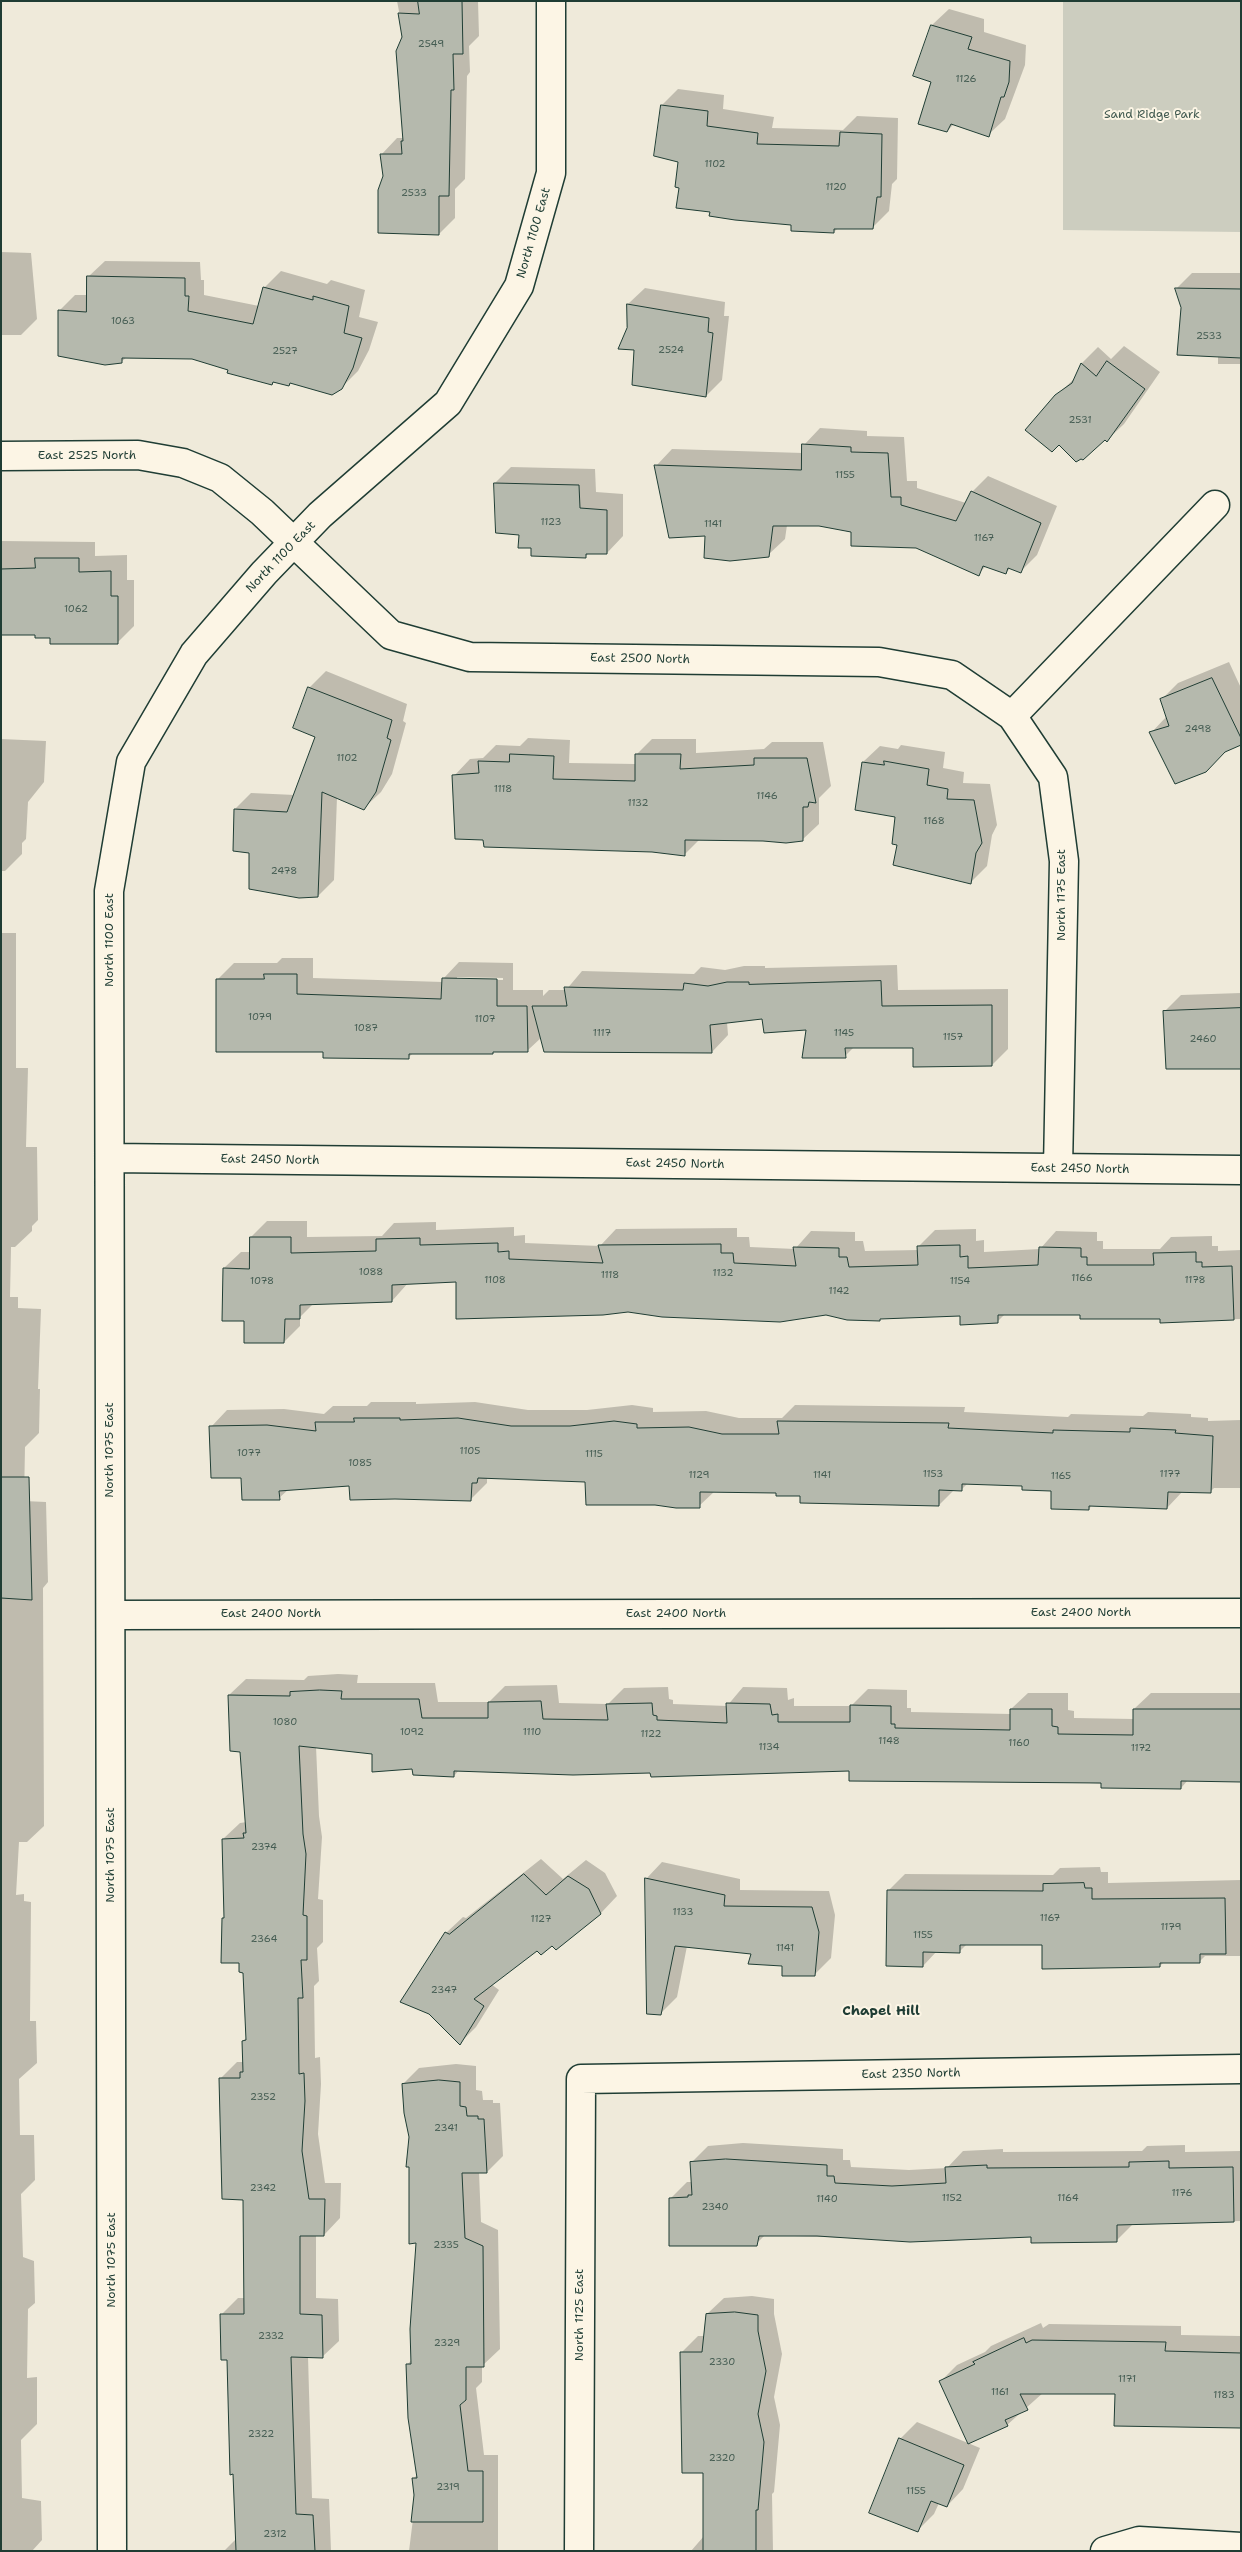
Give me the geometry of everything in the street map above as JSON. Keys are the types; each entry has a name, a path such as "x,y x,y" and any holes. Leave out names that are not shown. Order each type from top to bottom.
{"street":[{"name":"North 1100 East","path":"110,1158 109,891 131,762 194,654 264,573 320,516 448,403 519,286 551,173 551,1"},
{"name":"East 2525 North","path":"1,456 138,455 182,463 220,478 262,512 293,544"},
{"path":"1012,716 1215,506"},
{"name":"East 2500 North","path":"293,544 391,635 470,657 879,662 952,675 1012,716"},
{"name":"North 1175 East","path":"1012,716 1053,777 1064,861 1058,1168"},
{"name":"East 2450 North","path":"110,1158 1241,1170"},
{"name":"North 1075 East","path":"110,1158 112,2551"},
{"name":"East 2400 North","path":"111,1614 1241,1613"},
{"name":"East 2350 North","path":"581,2079 1241,2069"},
{"name":"North 1125 East","path":"579,2551 581,2079"},
{"path":"1105,2551 1139,2541 1241,2547"}],"green space":[{"name":"Sand Ridge Park","path":"1063,1 1241,1 1241,232 1063,230"}],"building":[{"path":"418,1 462,1 463,54 453,54 454,90 451,90 449,196 439,196 439,235 378,233 378,190 383,176 380,154 402,154 401,141 403,141 396,51 402,37 398,13 419,14"},
{"path":"931,25 972,37 968,49 1010,61 1009,82 1004,97 1001,97 989,137 951,124 947,132 918,124 931,82 913,76"},
{"path":"661,105 708,111 707,126 758,133 757,144 839,146 840,132 882,134 881,197 877,197 873,229 834,229 834,233 791,231 791,225 735,220 709,216 710,212 676,208 679,188 675,187 678,162 654,156"},
{"path":"87,276 185,278 185,296 189,296 188,311 253,324 263,287 313,300 313,296 349,306 344,333 362,338 353,368 342,389 332,395 290,383 289,386 273,382 272,385 227,373 228,370 192,359 122,358 122,363 105,365 58,356 58,310 86,312"},
{"path":"1175,288 1241,289 1241,358 1177,355 1181,308"},
{"path":"627,304 709,318 708,332 713,333 706,397 632,385 634,350 618,349 627,328"},
{"path":"1107,361 1145,389 1107,442 1105,440 1083,460 1081,459 1076,462 1059,445 1052,452 1025,430 1055,395 1072,383 1081,363 1096,376"},
{"path":"802,444 851,447 851,452 888,453 891,497 901,497 901,505 956,521 971,491 1041,523 1021,573 1008,568 1006,574 983,566 979,576 916,548 851,546 851,532 819,526 773,526 769,557 730,561 704,558 705,536 669,538 654,465 801,470"},
{"path":"494,483 579,485 580,508 607,510 607,554 586,554 586,558 531,556 531,548 518,548 519,535 496,533"},
{"path":"35,558 79,558 79,572 111,571 111,596 118,596 118,644 50,644 50,638 35,638 35,635 1,635 1,569 35,568"},
{"path":"1212,678 1241,738 1241,745 1225,752 1206,772 1175,784 1149,732 1169,726 1160,699"},
{"path":"308,687 392,720 387,738 391,740 376,792 364,810 322,792 318,897 299,898 249,889 249,853 233,851 234,809 287,812 315,737 293,728"},
{"path":"510,754 554,756 553,779 635,781 635,754 681,754 680,769 754,765 754,758 807,758 816,803 809,802 808,807 803,807 803,841 786,843 685,840 685,856 652,852 484,847 483,840 455,839 452,775 479,773 478,761 509,762"},
{"path":"884,761 929,769 927,785 948,789 947,799 974,800 982,843 976,853 971,884 893,865 897,845 892,844 895,817 855,810 862,762 884,765"},
{"path":"264,974 297,974 297,994 441,999 442,978 497,979 497,1006 527,1006 528,1052 409,1054 409,1059 323,1058 323,1052 216,1052 216,979 264,979"},
{"path":"881,981 882,1006 992,1005 992,1066 913,1067 913,1048 845,1048 846,1058 802,1058 806,1030 764,1033 762,1019 710,1025 712,1053 544,1052 532,1006 567,1006 564,987 683,990 684,983 708,986 727,982 749,982 749,984"},
{"path":"1241,1008 1241,1069 1166,1069 1163,1011"},
{"path":"250,1237 291,1237 291,1253 376,1251 376,1239 420,1238 420,1245 498,1243 498,1252 509,1251 509,1259 603,1263 598,1245 721,1244 721,1253 733,1253 734,1263 796,1266 793,1247 839,1248 839,1257 847,1257 849,1267 918,1265 917,1246 960,1245 960,1257 968,1256 968,1268 1038,1265 1039,1247 1081,1248 1081,1257 1087,1257 1087,1265 1154,1265 1153,1253 1196,1252 1196,1262 1202,1262 1202,1267 1232,1266 1234,1320 1160,1323 1160,1319 1080,1319 1080,1315 998,1315 998,1323 960,1325 960,1316 880,1319 880,1321 847,1320 826,1315 780,1322 662,1317 628,1312 603,1315 456,1319 456,1282 392,1285 392,1302 300,1305 300,1319 285,1319 284,1343 244,1343 244,1321 222,1321 223,1268 249,1269"},
{"path":"354,1418 400,1418 400,1420 458,1418 511,1426 570,1426 614,1421 637,1424 637,1428 689,1427 722,1434 779,1434 777,1421 949,1423 948,1428 1053,1433 1053,1430 1130,1432 1130,1428 1176,1430 1175,1433 1213,1436 1211,1493 1168,1492 1167,1509 1089,1506 1089,1510 1051,1509 1051,1491 1022,1490 1022,1486 962,1484 962,1491 939,1490 939,1506 800,1503 800,1496 776,1496 776,1493 700,1492 700,1508 676,1508 655,1505 586,1505 585,1482 478,1478 477,1483 472,1483 471,1501 350,1500 349,1486 279,1491 280,1500 242,1500 241,1478 211,1478 209,1426 267,1425 316,1431 315,1422 354,1422"},
{"path":"1,1477 29,1477 32,1600 1,1598"},
{"path":"342,1691 341,1699 419,1699 422,1718 488,1718 488,1702 541,1701 543,1719 608,1720 606,1704 652,1703 653,1715 657,1716 657,1720 727,1723 726,1703 770,1704 772,1715 778,1714 778,1722 850,1722 850,1705 891,1706 891,1724 895,1724 895,1728 1010,1730 1010,1709 1052,1709 1052,1726 1058,1727 1058,1734 1133,1735 1133,1709 1241,1709 1241,1782 1181,1781 1181,1789 1101,1788 1101,1783 849,1781 849,1771 651,1777 650,1773 573,1775 454,1771 454,1777 413,1775 412,1769 372,1772 372,1754 299,1746 303,1834 306,1854 303,1915 307,1916 307,1960 301,1960 303,1998 298,1998 299,2074 304,2073 305,2101 302,2151 309,2199 325,2199 324,2236 300,2236 300,2314 322,2315 323,2358 291,2357 296,2514 313,2515 315,2551 236,2551 233,2474 230,2475 227,2360 221,2360 220,2314 244,2314 243,2200 222,2199 219,2078 240,2078 240,2072 243,2072 242,2041 246,2040 243,1973 239,1972 239,1963 221,1963 222,1918 224,1918 222,1839 244,1838 243,1833 246,1833 240,1752 230,1751 228,1695 290,1696 290,1692"},
{"path":"524,1874 546,1895 568,1876 589,1889 601,1914 556,1950 552,1946 541,1955 537,1951 474,1999 484,2006 460,2045 429,2014 400,2002 445,1932 449,1934"},
{"path":"645,1878 725,1895 724,1906 812,1907 819,1932 815,1976 782,1976 782,1966 748,1964 751,1954 675,1946 661,2015 647,2014"},
{"path":"1084,1883 1085,1888 1092,1888 1092,1899 1225,1898 1226,1954 1200,1954 1200,1963 1160,1963 1160,1967 1042,1969 1042,1945 960,1945 960,1953 923,1952 923,1967 886,1966 887,1890 1043,1891 1043,1884"},
{"path":"439,2080 460,2082 460,2106 466,2107 467,2116 478,2116 478,2119 484,2119 487,2173 462,2173 465,2238 483,2246 484,2367 466,2367 466,2400 460,2405 468,2471 483,2471 483,2522 411,2522 414,2495 412,2478 417,2478 408,2418 406,2364 411,2364 410,2329 416,2243 409,2244 409,2167 406,2167 409,2137 404,2113 402,2084"},
{"path":"726,2159 827,2165 827,2176 834,2176 835,2183 892,2186 946,2183 945,2167 987,2165 987,2168 1129,2167 1129,2162 1169,2161 1169,2168 1233,2167 1234,2222 1117,2225 1117,2242 1031,2243 1031,2237 910,2242 817,2236 759,2236 757,2246 669,2246 669,2198 692,2195 690,2162"},
{"path":"735,2312 758,2315 758,2331 766,2371 758,2414 764,2442 758,2510 756,2510 756,2551 703,2551 703,2473 682,2473 680,2352 702,2352 706,2314"},
{"path":"1024,2338 1026,2343 1032,2340 1166,2342 1165,2351 1241,2353 1241,2428 1114,2426 1115,2394 1020,2394 1028,2410 1005,2420 1008,2426 968,2444 939,2381 975,2364 973,2362"},
{"path":"899,2438 964,2465 947,2507 931,2501 918,2532 869,2513"}],"district":[{"name":"Chapel Hill","path":"881,2011"}]}
